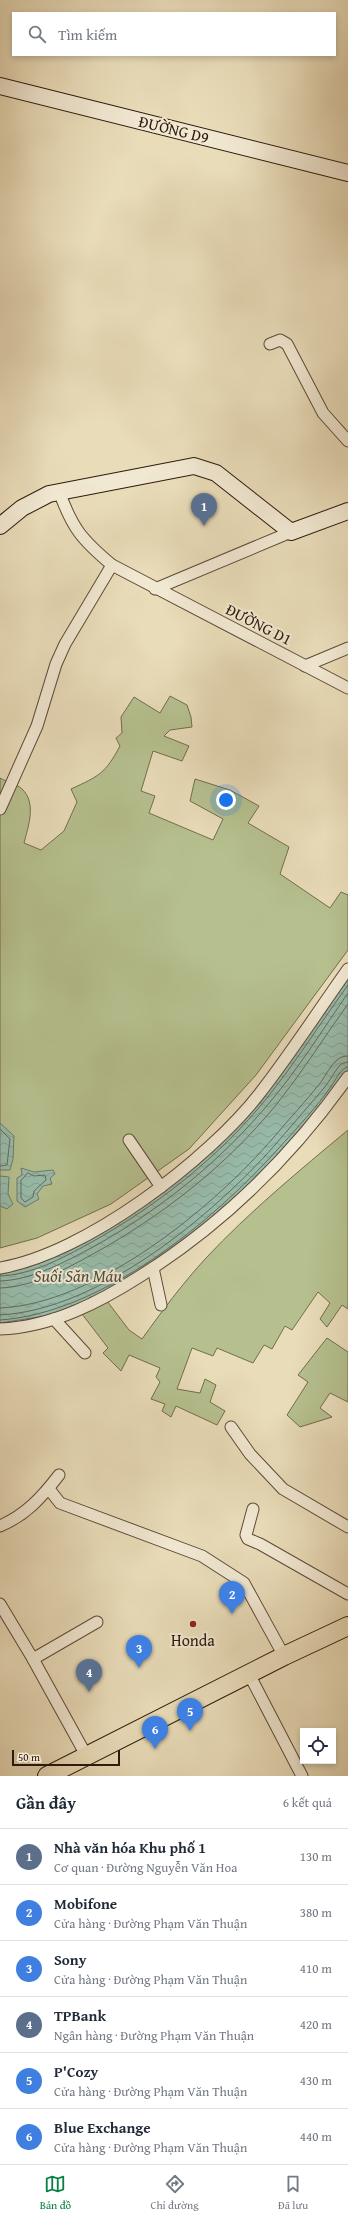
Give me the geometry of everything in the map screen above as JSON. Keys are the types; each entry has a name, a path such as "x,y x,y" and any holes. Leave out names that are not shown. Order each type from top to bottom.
{"main road":[{"path":"47,1776 284,1656 348,1626"}],"street":[{"name":"ĐƯỜNG D9","path":"0,86 348,173"},
{"path":"270,344 280,340 286,344 323,413 348,441"},
{"path":"0,526 31,502 59,491 194,466 216,473 291,532"},
{"name":"ĐƯỜNG D1","path":"59,491 68,516 77,532 90,547 112,565 155,589 348,688"},
{"path":"155,589 291,532 348,511"},
{"path":"0,809 37,726 56,664 65,644 112,565"},
{"path":"305,666 348,648"},
{"path":"0,1268 18,1265 73,1242 113,1219 161,1187 227,1129 260,1094 348,969"},
{"path":"0,1328 34,1325 91,1305 153,1268 212,1226 240,1202 286,1155 348,1077"},
{"path":"129,1140 161,1187"},
{"path":"153,1268 161,1305"},
{"path":"54,1319 85,1353"},
{"path":"231,1427 250,1454 283,1489 348,1527"},
{"path":"0,1526 25,1512 48,1489 59,1475"},
{"path":"48,1489 60,1503 202,1556 238,1578 244,1583 284,1656"},
{"path":"253,1509 246,1536 248,1539 260,1544 348,1594"},
{"path":"0,1604 33,1659 86,1755"},
{"path":"33,1659 97,1622"},
{"path":"249,1674 302,1776"}],"shaded area":[{"path":"170,696 187,705 191,717 192,727 170,730 164,736 189,746 182,761 153,751 141,791 155,796 149,813 213,840 223,819 190,801 195,779 230,790 259,806 248,823 289,847 280,874 330,908 341,892 348,895 348,950 256,1075 189,1149 111,1204 37,1238 0,1248 0,778 20,787 27,795 30,815 24,843 41,850 64,831 77,802 71,789 95,777 110,763 115,755 120,746 116,738 122,733 121,717 134,697 160,713"},
{"path":"348,1130 348,1309 342,1305 327,1327 320,1319 330,1303 318,1292 292,1330 285,1326 272,1349 264,1345 253,1363 217,1348 213,1356 192,1348 177,1389 200,1393 205,1379 216,1385 210,1402 225,1411 217,1425 176,1406 171,1417 162,1411 165,1404 151,1399 160,1382 156,1377 160,1368 129,1355 121,1371 103,1353 108,1348 82,1314 107,1301 129,1330 142,1339 181,1287 222,1241 275,1192"},
{"path":"327,1338 348,1352 348,1402 330,1393 320,1408 332,1417 300,1427 287,1415 308,1382 298,1375"}],"water":[{"name":"Suối Săn Máu","path":"348,978 348,1069 332,1092 246,1190 169,1252 129,1278 85,1301 51,1315 0,1323 0,1273 26,1267 79,1245 132,1214 157,1197 179,1179 199,1162 212,1148"},
{"path":"0,1123 14,1136 13,1159 10,1170 0,1170"},
{"path":"21,1168 34,1172 53,1170 55,1174 50,1178 52,1184 43,1186 37,1194 39,1199 25,1207 17,1201 17,1178 22,1175"},
{"path":"0,1176 9,1177 8,1194 13,1204 7,1209 0,1206"}],"place":[{"name":"Nhà văn hóa Khu phố 1","path":"204,526"},
{"name":"Mobifone","path":"232,1614"},
{"name":"Honda","path":"193,1624"},
{"name":"Sony","path":"139,1668"},
{"name":"TPBank","path":"89,1692"},
{"name":"P'Cozy","path":"190,1731"},
{"name":"Blue Exchange","path":"155,1749"}]}
